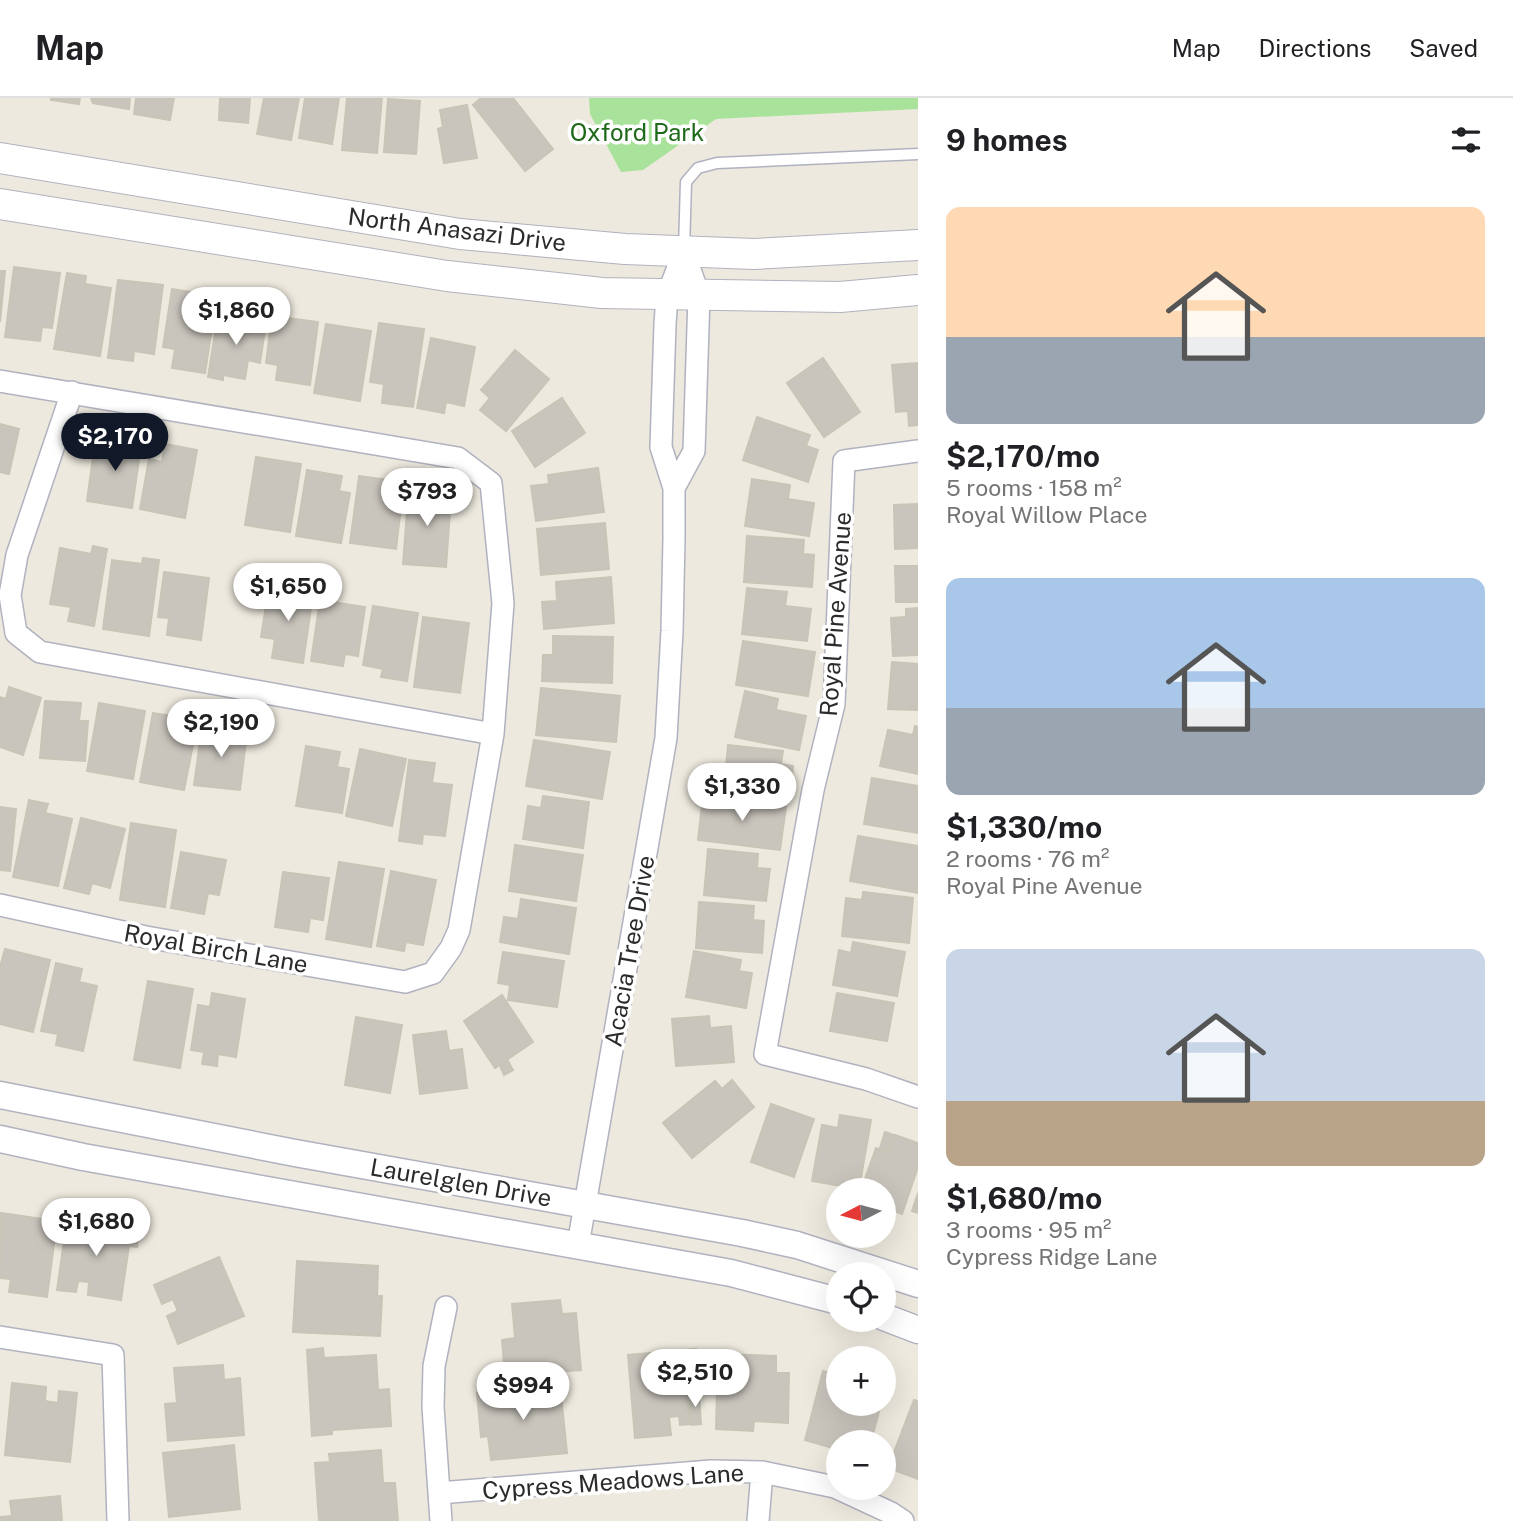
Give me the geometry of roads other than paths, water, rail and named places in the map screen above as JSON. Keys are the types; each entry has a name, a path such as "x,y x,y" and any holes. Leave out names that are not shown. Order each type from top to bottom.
{"main road":[{"name":"North Anasazi Drive","path":"0,158 460,234 684,252 754,254 918,245"},
{"name":"North Anasazi Drive","path":"0,204 447,276 601,293 840,297 918,290"}],"street":[{"name":"Acacia Tree Drive","path":"578,1245 666,738 673,631 674,488 661,447 667,296 684,252"},
{"name":"Acacia Tree Drive","path":"674,488 694,451 699,296 684,252"},
{"path":"0,381 72,392 458,458 472,467 491,483 503,603 493,734 40,652 16,633 10,596 17,555 72,392"},
{"name":"Royal Pine Avenue","path":"918,452 844,461 834,704 813,790 765,1054 866,1079 918,1097"},
{"name":"Royal Birch Lane","path":"0,905 146,937 405,982 433,973 451,948 459,930 493,734"},
{"name":"Laurelglen Drive","path":"0,1095 295,1153 585,1203 797,1245 918,1284"},
{"name":"Laurelglen Drive","path":"0,1139 110,1162 731,1273 826,1298"},
{"path":"442,1521 433,1407 434,1366 446,1307"},
{"path":"896,1321 918,1329"},
{"path":"0,1336 113,1355 118,1521"},
{"name":"Cypress Meadows Lane","path":"439,1493 711,1471 762,1472 835,1487 904,1521"},
{"path":"758,1521 762,1472"}],"lane":[{"path":"684,252 685,183 698,168 718,163 918,154"}],"park label":[{"name":"Oxford Park","path":"637,132"}]}
